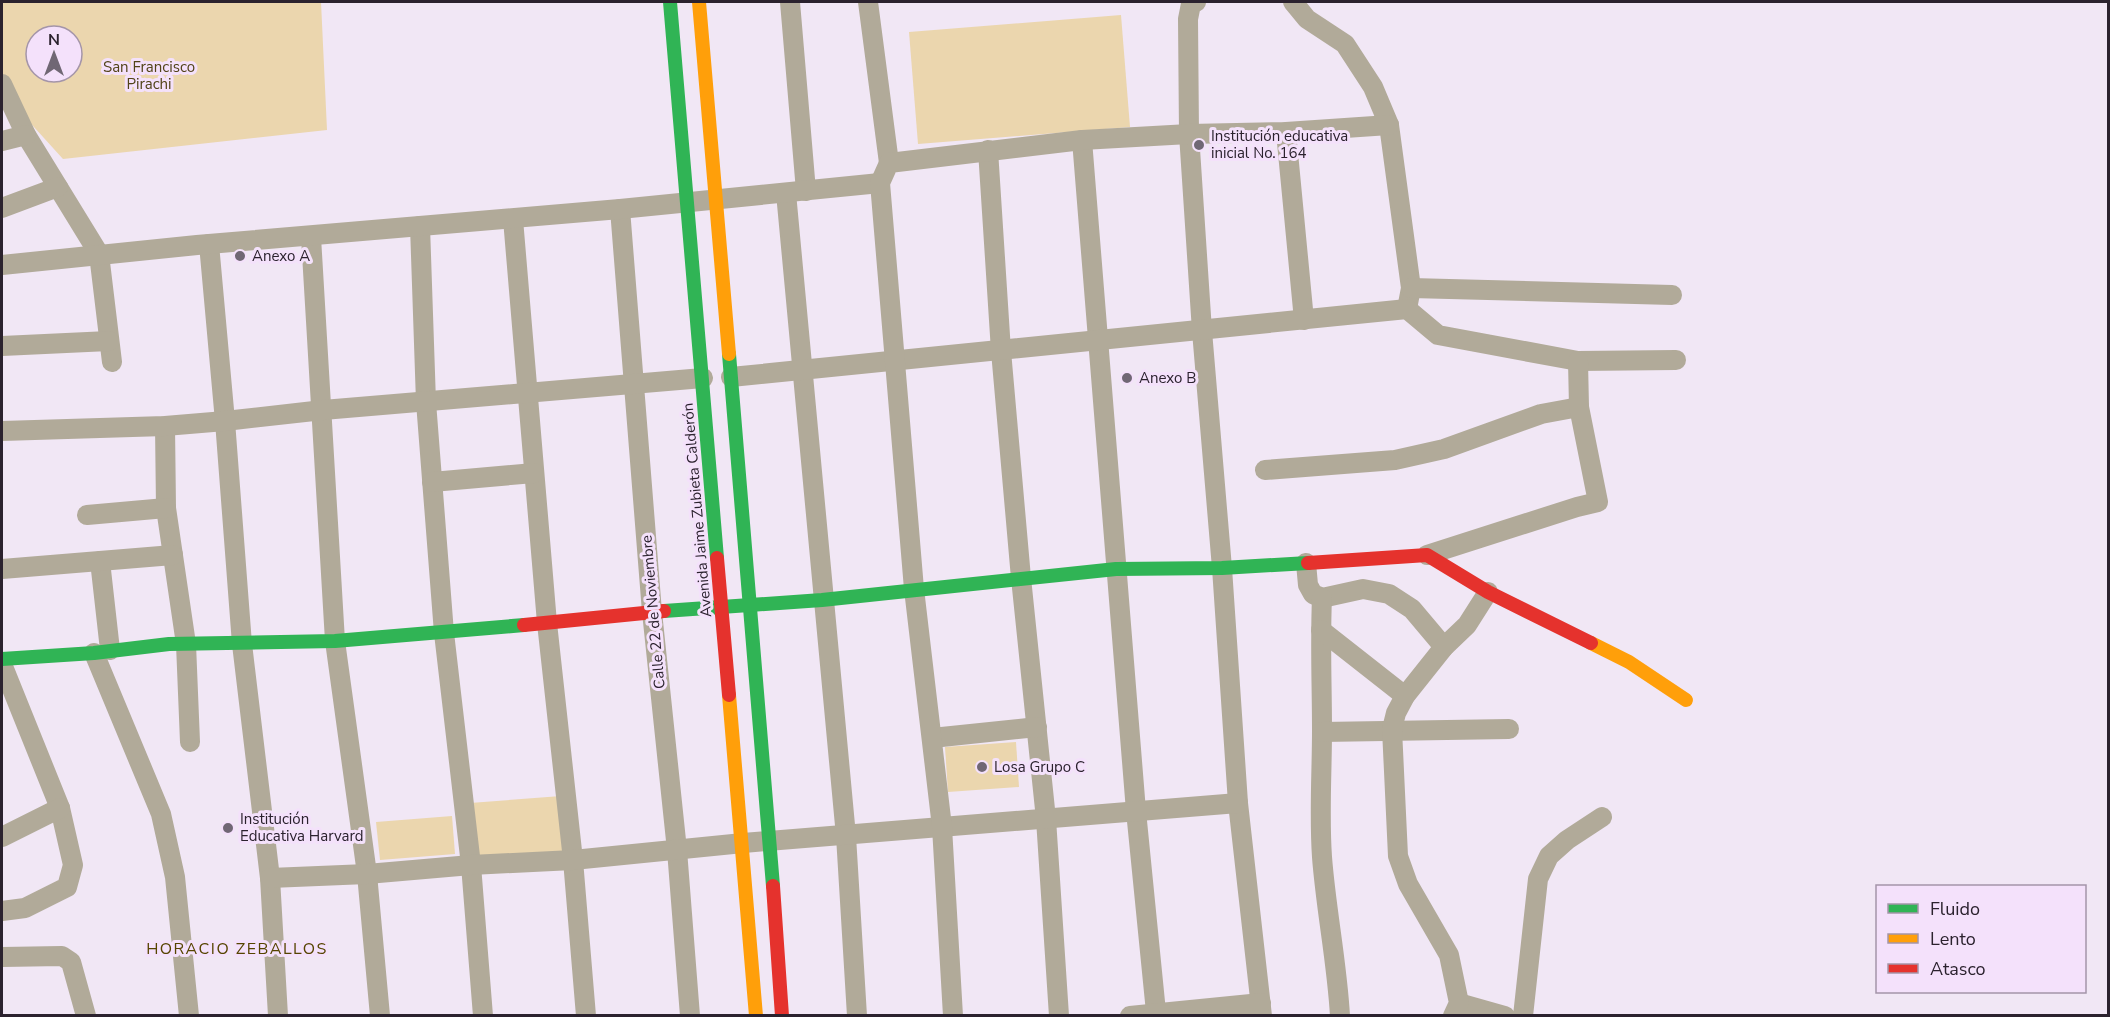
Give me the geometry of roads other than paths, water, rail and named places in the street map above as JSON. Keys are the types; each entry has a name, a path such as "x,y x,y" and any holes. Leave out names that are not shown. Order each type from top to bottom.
{"street":[{"name":"Avenida Jaime Zubieta Calderón","path":"670,2 756,1016"},
{"path":"699,2 770,841 782,1016"},
{"path":"790,2 806,191"},
{"path":"868,2 889,163 880,183 914,590 942,827 953,1016"},
{"path":"1130,1016 1156,1012 1262,1010 1238,803 1189,134 1188,19 1191,4 1196,2"},
{"path":"1293,2 1307,19 1345,44 1373,87 1389,125 1411,288 1407,309"},
{"path":"2,84 26,135 99,254 112,362"},
{"path":"889,163 1082,140 1189,134 1286,132 1389,125"},
{"path":"1286,132 1304,321"},
{"path":"2,141 26,135"},
{"path":"1082,140 1136,811 1156,1012"},
{"path":"988,150 1001,351 1021,578 1046,819 1059,1016"},
{"path":"2,265 209,244 311,237 786,194 880,183"},
{"path":"2,208 58,187"},
{"path":"786,194 822,600 846,836 857,1016"},
{"name":"Calle 22 de Noviembre","path":"620,209 652,612 677,850 690,1016"},
{"path":"513,219 547,623 573,860 586,1016"},
{"path":"420,226 426,402 444,633 471,866 483,1016"},
{"path":"311,237 335,641 367,874 380,1016"},
{"path":"209,244 242,644 270,878 278,1016"},
{"path":"1411,288 1672,295"},
{"path":"731,377 1407,309 1437,335 1578,361 1676,360"},
{"path":"2,346 110,341"},
{"path":"2,659 146,645 335,641 444,633 652,612 822,600 1116,569 1222,568 1427,555 1598,502 1579,407 1578,361"},
{"path":"2,431 165,426 323,410 703,378"},
{"path":"1265,470 1395,460 1444,449 1541,414 1579,407"},
{"path":"165,426 166,508 186,644 190,742"},
{"path":"432,482 534,473"},
{"path":"87,515 166,508"},
{"path":"2,569 173,555"},
{"path":"1427,555 1488,592 1629,662 1686,700"},
{"path":"100,561 102,651 161,814 175,877 189,1016"},
{"path":"1306,563 1308,585 1313,594 1322,598 1363,589 1389,594 1412,609 1444,647"},
{"path":"1488,592 1467,625 1444,647 1405,696 1396,712 1392,729 1398,856 1408,884 1449,955 1456,1009 1505,1016"},
{"path":"1322,598 1320,802 1322,859 1337,972 1340,1016"},
{"path":"1321,630 1405,696"},
{"path":"2,664 60,808 74,865 67,887 26,908 2,911"},
{"path":"932,738 1037,727"},
{"path":"1322,732 1392,729 1509,729"},
{"path":"270,878 573,860 743,843 1238,803"},
{"path":"2,837 60,808"},
{"path":"1523,1016 1538,879 1549,856 1567,840 1602,817"},
{"path":"2,957 62,956 72,962 86,1016"}],"place":[{"name":"Institución educativa inicial No. 164","path":"1199,145"},
{"name":"Anexo A","path":"240,256"},
{"name":"Anexo B","path":"1127,378"},
{"name":"Losa Grupo C","path":"982,767"},
{"name":"Institución Educativa Harvard","path":"228,828"}],"district":[{"name":"HORACIO ZEBALLOS","path":"237,948"}],"park label":[{"name":"San Francisco Pirachi","path":"149,76"}]}
